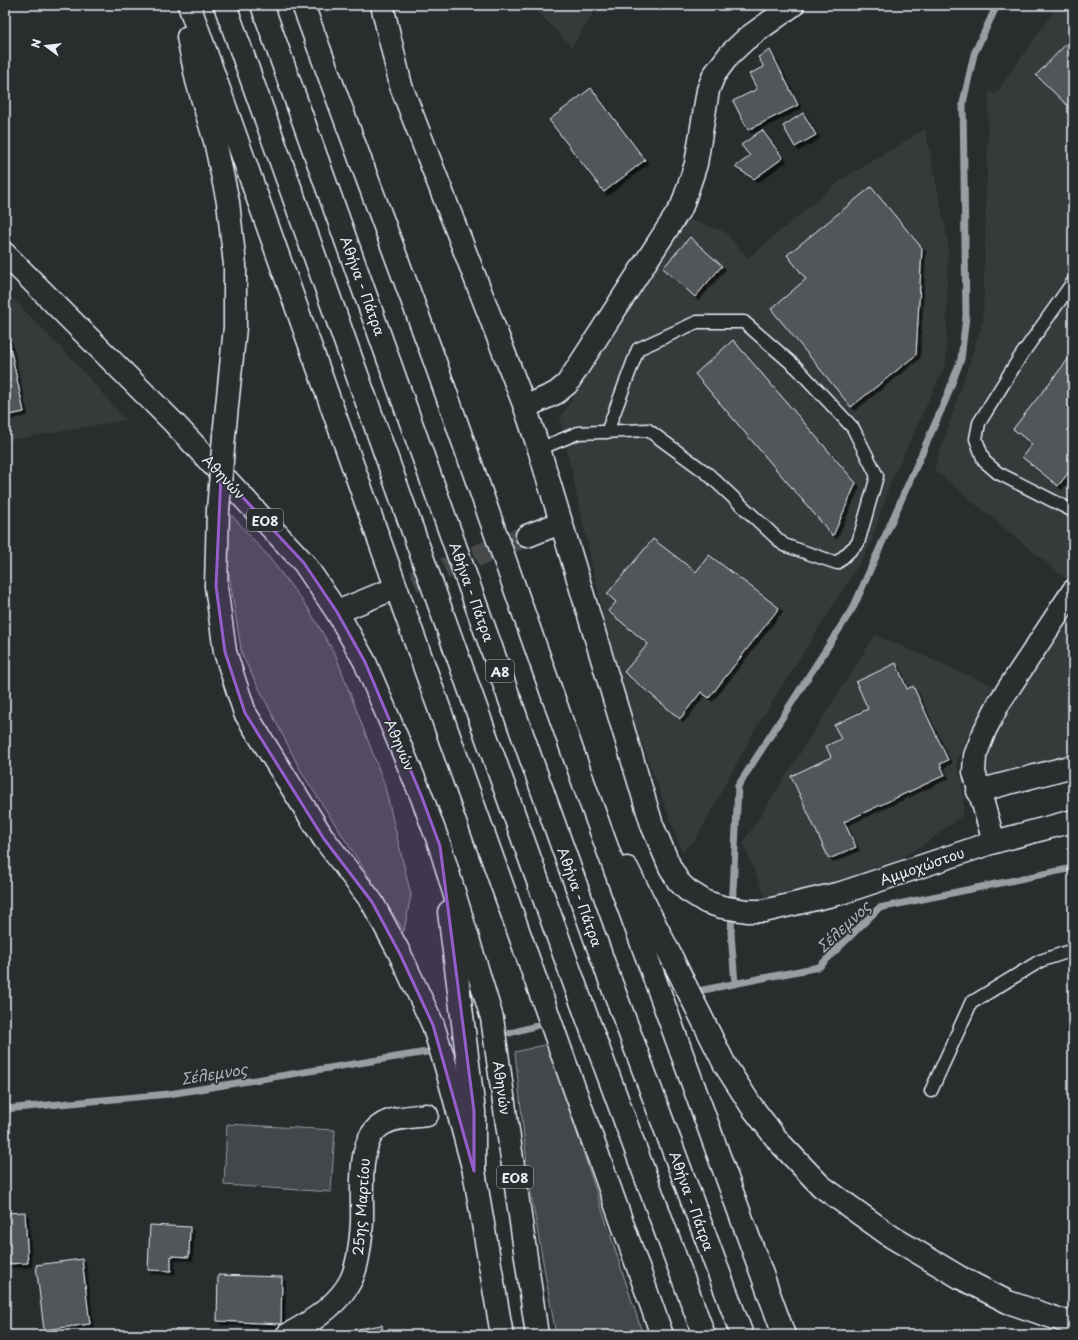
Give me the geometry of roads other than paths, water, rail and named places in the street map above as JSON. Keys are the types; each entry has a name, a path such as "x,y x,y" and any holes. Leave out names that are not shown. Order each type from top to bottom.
{"main road":[{"path":"182,5 197,82 216,141 228,202 234,265 235,327 218,510 216,586 225,652 246,713 324,839 372,902 400,954 433,1025 474,1171"},
{"path":"189,5 662,1335"},
{"name":"Α8","path":"225,5 575,985 704,1335"},
{"name":"Αθήνα - Πάτρα","path":"262,5 607,972 742,1335"},
{"path":"303,5 434,359 585,787 784,1335"},
{"name":"Αμμοχώστου","path":"382,5 401,86 525,407 652,825 670,867 678,881 687,890 706,902 722,907 747,911 771,910 841,893 994,842 1073,821"},
{"path":"525,407 556,393 567,384 682,206 696,164 708,90 720,65 746,39 793,5"},
{"name":"Αθηνών","path":"5,254 173,422 304,564 337,612 365,662 421,795 440,846 492,1018 538,1335"},
{"path":"526,536 560,523"},
{"path":"994,842 978,791 974,772 975,756 992,716 1073,591"},
{"path":"337,612 383,593"},
{"path":"978,791 1073,766"},
{"path":"585,787 654,920 725,1065 752,1108 779,1142 821,1186 892,1237 961,1278 1008,1302 1073,1324"},
{"name":"Αθηνών","path":"440,846 464,1023 474,1111 474,1171 502,1335"},
{"name":"25ης Μαρτίου","path":"287,1335 330,1305 343,1292 351,1280 356,1263 362,1222 364,1153 373,1132 388,1122 427,1115"}],"lane":[{"path":"1073,282 1020,357 978,423 976,439 984,461 998,473 1073,511"},
{"path":"539,449 578,433 607,432 648,430 708,474 784,545 838,563 858,543 877,476 853,428 797,368 744,322 697,322 638,349 607,432"},
{"path":"931,1091 970,1003 1040,961 1073,950"}],"waterway":[{"path":"735,984 731,933 738,786 854,606 946,399 961,359 966,316 963,103 974,54 997,5"},
{"name":"Σέλεμνος","path":"703,990 819,967 879,908 1073,868"},
{"name":"Σέλεμνος","path":"510,1033 539,1025"},
{"name":"Σέλεμνος","path":"5,1109 169,1094 427,1052"}],"tunnel":[{"path":"383,593 527,536"}]}
